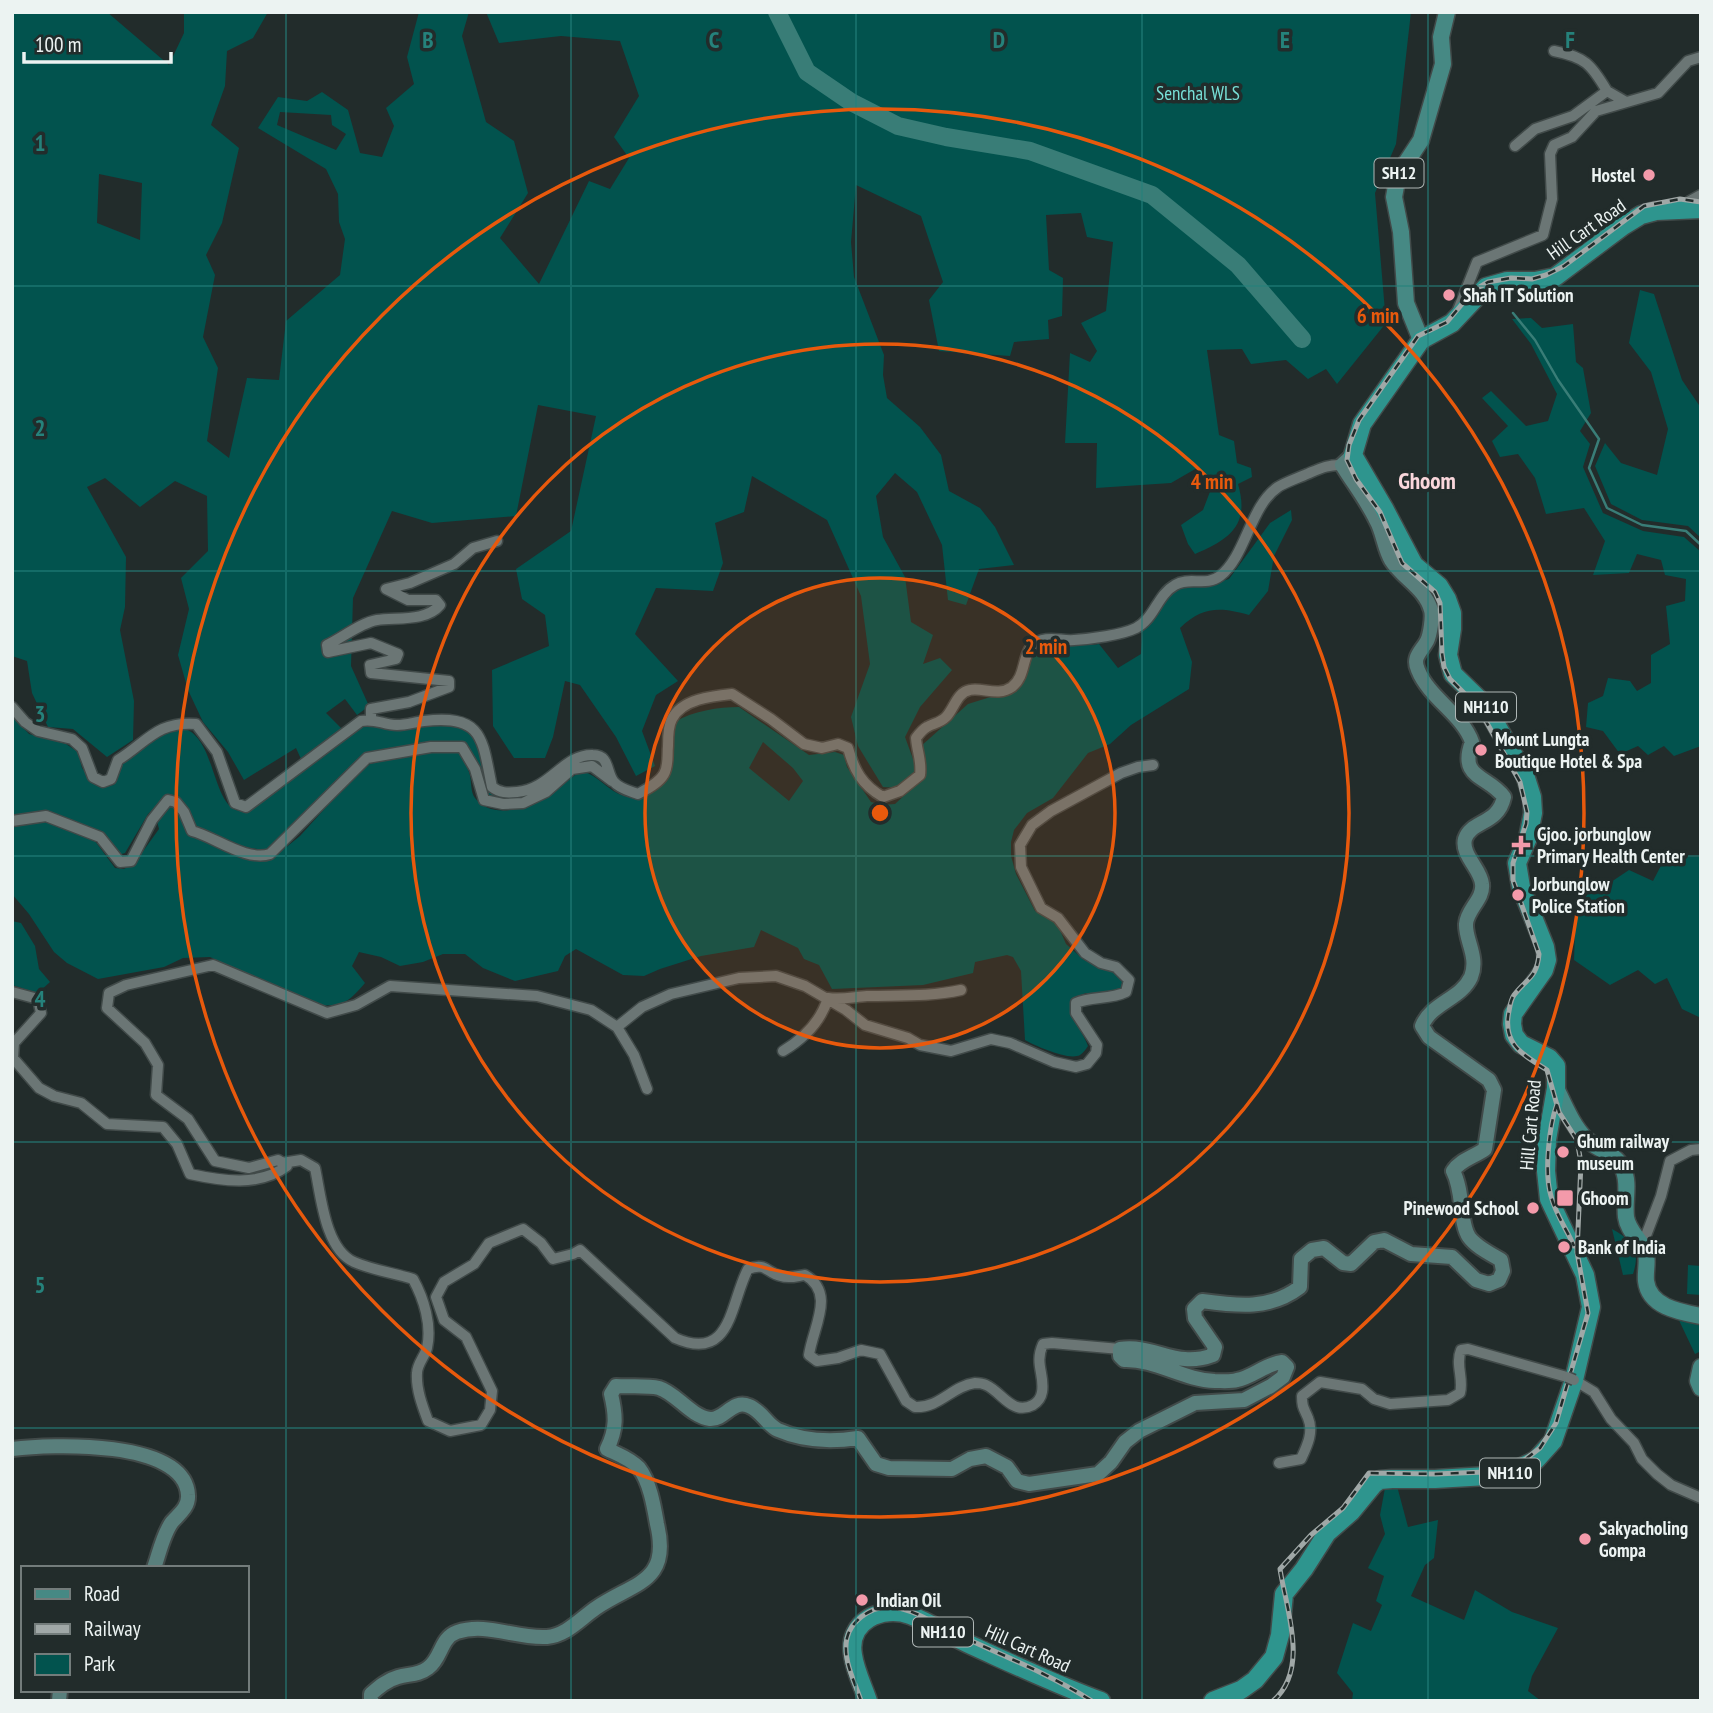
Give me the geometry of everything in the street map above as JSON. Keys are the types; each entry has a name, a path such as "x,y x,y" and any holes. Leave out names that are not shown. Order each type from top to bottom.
{"highway":[{"name":"Hill Cart Road","path":"1213,1701 1241,1690 1255,1680 1273,1657 1280,1635 1284,1594 1304,1569 1327,1532 1351,1512 1374,1484 1380,1480 1392,1479 1505,1475 1536,1460 1553,1441 1591,1307 1585,1275 1549,1199 1547,1139 1556,1088 1556,1066 1549,1058 1521,1044 1514,1035 1511,1024 1513,1014 1544,970 1546,960 1545,947 1521,887 1517,863 1528,838 1533,813 1532,797 1525,775 1485,705 1453,674 1448,655 1452,613 1447,599 1439,586 1414,565 1348,460 1362,424 1421,340 1451,323 1486,287 1507,281 1535,281 1555,277 1641,215 1656,211 1692,209"},
{"name":"Hill Cart Road","path":"868,1701 854,1661 853,1641 857,1629 871,1615 891,1612 910,1615 953,1637 1101,1701"}],"main road":[{"name":"SH12","path":"1421,340 1406,303 1401,232 1394,197 1398,175 1421,140 1443,64 1441,37 1447,12"},
{"path":"372,1701 371,1694 382,1684 426,1670 436,1661 444,1640 453,1633 476,1628 543,1637 558,1636 603,1604 637,1587 655,1568 660,1557 661,1540 646,1482 639,1468 607,1449 617,1423 611,1394 615,1386 660,1389 682,1406 708,1419 715,1419 734,1405 747,1405 760,1412 776,1430 830,1442 858,1438 876,1464 889,1468 953,1469 971,1459 986,1456 1007,1467 1017,1480 1029,1484 1098,1474 1111,1462 1125,1442 1139,1431 1195,1403 1244,1400 1283,1377 1287,1367 1282,1362 1272,1363 1238,1380 1212,1381 1180,1375 1140,1360 1124,1360 1120,1356 1120,1349 1131,1348 1155,1352 1168,1358 1198,1361 1213,1356 1215,1347 1195,1318 1194,1309 1202,1301 1251,1306 1284,1299 1300,1287 1301,1259 1312,1250 1324,1248 1343,1263 1351,1264 1374,1242 1384,1240 1411,1254 1452,1257 1476,1280 1489,1284 1499,1280 1503,1270 1501,1260 1480,1248 1469,1237 1458,1181 1453,1171 1458,1164 1485,1149 1494,1090 1489,1080 1429,1037 1422,1026 1426,1015 1461,989 1471,976 1473,951 1466,926 1468,916 1481,895 1482,884 1465,849 1465,839 1471,830 1494,817 1502,807 1504,797 1497,787 1483,782 1469,766 1467,755 1472,741 1468,728 1441,705 1419,674 1415,663 1418,652 1427,640 1432,612 1425,597 1390,558 1377,520 1348,460"},
{"path":"1556,1088 1575,1126 1624,1169 1627,1224 1646,1254 1646,1282 1650,1293 1658,1302 1678,1311 1701,1316"},
{"path":"1701,1367 1698,1381 1701,1388"},
{"path":"12,1449 40,1446 117,1448 157,1460 174,1471 184,1482 188,1494 187,1505 170,1525 155,1566"}],"street":[{"path":"1554,51 1575,55 1593,66 1607,91 1626,102"},
{"path":"1451,323 1477,262 1543,234 1552,199 1549,154 1554,145 1572,137 1596,111 1658,93 1688,61 1701,57"},
{"path":"1515,146 1535,129 1573,116 1607,91"},
{"path":"1692,209 1690,201 1701,195"},
{"path":"12,821 46,816 100,837 120,862 131,861 152,820 168,800 176,802 192,831 261,857 270,854 367,758 431,747 462,747 475,769 484,800 503,804 523,803 546,792 572,769 592,766 625,790 638,794 664,775 672,718 682,707 697,700 732,694 804,744 822,748 838,744 848,748 859,777 871,790 883,797 900,791 920,775 922,762 916,738 926,727 948,716 962,694 971,690 994,692 1012,687 1020,675 1032,644 1045,639 1094,638 1133,629 1146,622 1166,592 1174,585 1186,580 1212,582 1231,564 1259,512 1277,488 1332,464 1348,460"},
{"path":"371,719 371,709 409,702 449,687 449,681 372,673 370,665 396,659 398,654 372,643 328,652 327,645 374,620 415,617 436,610 440,605 436,600 408,600 386,589 410,583 454,564 473,548 497,541"},
{"path":"12,707 25,722 38,731 72,739 82,748 93,777 103,782 111,779 118,760 140,746 148,735 183,723 196,724 216,752 235,803 246,807 360,721 371,719 397,725 439,720 471,726 479,735 492,787 499,792 531,791 546,783 563,766 579,757 592,754 600,756 607,763 613,781"},
{"path":"617,1027 642,1007 671,994 739,978 776,976 828,998 865,1025 908,1038 920,1045 951,1051 991,1039 1010,1043 1054,1062 1076,1067 1087,1064 1096,1053 1097,1045 1076,1013 1076,1003 1085,999 1116,997 1126,992 1129,980 1116,967 1085,953 1058,918 1041,908 1021,867 1020,845 1032,825 1051,811 1121,773 1153,765"},
{"path":"12,992 37,999 41,1013 14,1043 13,1058 39,1088 54,1096 81,1103 107,1124 163,1126 177,1144 190,1174 218,1180 255,1180 277,1174 287,1166 278,1160 249,1168 215,1161 188,1119 156,1095 158,1065 145,1044 107,1008 109,993 126,985 213,965 327,1013 356,1005 390,986 537,996 591,1010 617,1027 634,1055 647,1089"},
{"path":"828,998 843,1000 864,996 936,995 961,990"},
{"path":"783,1051 794,1045 813,1026 828,998"},
{"path":"1642,1246 1661,1196 1670,1161 1691,1150 1701,1149"},
{"path":"282,1163 301,1160 316,1168 324,1210 338,1252 354,1262 413,1279 422,1295 429,1332 427,1350 416,1370 419,1397 428,1421 450,1431 481,1425 490,1409 492,1391 466,1337 444,1320 436,1297 443,1282 474,1264 489,1243 523,1229 541,1243 553,1259 580,1250 675,1338 690,1345 702,1345 716,1338 729,1324 740,1284 748,1269 757,1266 767,1268 778,1276 790,1278 805,1275 816,1281 822,1296 809,1355 817,1361 838,1358 861,1350 880,1354 906,1401 915,1407 934,1405 964,1386 977,1383 985,1384 1007,1402 1024,1408 1035,1405 1041,1397 1043,1387 1038,1356 1043,1344 1064,1343 1120,1349"},
{"path":"1279,1463 1301,1459 1308,1443 1311,1428 1302,1408 1302,1396 1309,1388 1320,1382 1362,1389 1374,1399 1390,1404 1448,1400 1460,1394 1463,1384 1458,1357 1461,1350 1468,1349 1571,1379 1594,1392 1611,1419 1634,1443 1643,1459 1657,1474 1671,1485 1701,1498"}],"green space":[{"name":"Senchal WLS","path":"12,12 107,12 169,65 184,33 184,12 268,12 253,38 227,51 225,86 211,125 239,148 222,223 206,255 215,275 203,337 218,368 207,441 229,458 247,378 279,380 286,321 340,275 345,239 339,222 338,194 326,169 258,128 278,97 307,101 322,92 348,110 360,153 382,157 394,126 386,108 414,84 407,57 419,12 469,12 462,36 486,122 514,141 528,193 500,238 539,284 589,181 610,189 629,158 614,137 639,96 620,41 561,36 499,43 486,12 772,12 804,75 850,106 898,131 1030,156 1149,200 1234,271 1299,341 1307,344 1306,336 1239,262 1154,192 1031,147 898,124 847,95 809,69 780,12 1411,12 1396,144 1375,193 1386,323 1337,384 1326,369 1308,379 1286,360 1251,364 1242,349 1207,350 1219,435 1234,441 1237,463 1251,468 1252,477 1238,484 1241,510 1234,529 1218,542 1195,554 1181,525 1203,510 1211,489 1197,468 1171,483 1096,488 1097,443 1065,443 1070,353 1090,362 1097,351 1081,323 1106,311 1113,242 1087,237 1081,213 1046,215 1049,270 1063,278 1062,316 1048,320 1049,339 1014,342 1010,356 939,351 929,300 943,282 921,216 856,185 851,242 854,277 884,355 883,375 887,398 920,427 941,455 949,491 980,508 995,527 1014,565 979,569 966,605 948,600 942,545 917,492 895,473 876,496 883,537 905,577 911,622 933,635 923,664 940,658 952,670 920,707 905,737 917,770 898,788 883,787 858,746 851,717 870,664 861,596 827,520 752,476 744,512 715,523 723,563 713,591 656,588 635,634 678,681 656,695 642,731 655,766 636,776 616,737 580,685 565,681 553,737 545,758 514,758 493,726 492,670 549,646 545,615 522,599 516,569 571,531 596,416 538,405 516,516 432,523 392,511 353,598 351,666 369,706 357,715 345,699 326,713 343,730 301,759 296,748 244,780 228,752 203,722 188,690 178,655 189,609 181,578 208,551 207,496 175,481 140,507 105,478 87,487 126,557 125,607 120,630 134,701 133,740 107,757 73,729 48,727 32,693 27,661 12,656","holes":["280,112 331,115 332,125 346,134 336,150 277,125","99,174 142,183 140,240 97,223"]},
{"path":"1640,290 1654,294 1682,380 1701,408 1701,538 1688,526 1642,520 1611,504 1595,466 1605,443 1621,463 1657,475 1668,429 1651,372 1629,343"},
{"path":"1531,318 1542,328 1573,324 1576,362 1583,368 1591,413 1580,431 1590,444 1583,467 1603,513 1643,531 1684,537 1701,552 1701,746 1674,756 1664,746 1648,755 1638,746 1620,754 1603,731 1586,727 1588,703 1603,696 1608,678 1630,681 1637,691 1651,683 1651,655 1670,644 1666,606 1685,601 1686,579 1665,575 1661,560 1637,554 1629,573 1593,575 1605,541 1584,508 1546,514 1535,478 1518,454 1500,457 1492,441 1508,426 1482,398 1491,391 1526,426 1548,421 1557,394 1531,344 1512,319"},
{"path":"1291,510 1292,520 1274,556 1268,591 1249,615 1212,610 1196,616 1180,628 1192,662 1189,689 1131,725 1110,744 1088,753 1053,798 1027,813 1014,830 1011,856 1016,874 1035,911 1056,921 1066,944 1084,960 1114,969 1125,980 1121,990 1095,998 1086,993 1075,997 1072,1010 1088,1046 1080,1055 1068,1056 1025,1040 1021,971 1013,957 1007,955 975,962 973,973 923,985 832,989 819,965 804,959 798,948 761,930 754,947 701,956 644,976 623,975 576,949 565,956 558,971 515,981 483,968 465,954 443,954 423,962 400,966 381,957 359,952 352,966 365,983 344,1002 316,1006 210,957 183,958 164,967 98,979 67,963 54,952 12,894 12,826 53,823 95,841 115,868 124,869 136,861 159,829 157,821 170,805 177,806 189,834 262,861 274,857 300,836 356,774 370,764 430,749 460,752 469,772 473,795 483,805 492,809 513,810 533,803 551,794 582,771 624,796 632,798 648,795 661,786 670,773 675,722 697,712 723,708 739,707 809,755 835,752 844,755 847,767 871,802 895,804 923,778 925,762 920,747 968,704 1013,690 1023,667 1039,647 1054,642 1099,644 1118,668 1141,654 1143,630 1173,592 1184,585 1212,584 1229,579 1270,523","holes":["763,742 793,768 803,781 789,801 749,768"]},
{"path":"12,716 29,734 66,744 78,752 82,768 92,781 100,786 114,785 122,764 159,733 174,728 189,731 200,741 220,791 228,804 238,811 253,808 353,729 369,723 393,730 428,722 463,727 476,737 489,787 516,795 567,765 589,760 600,761 604,767 587,764 528,796 496,799 485,796 478,767 465,745 452,741 435,742 357,761 271,848 250,848 224,841 209,831 193,827 167,796 148,814 125,853 118,855 101,833 46,813 12,817"},
{"path":"1666,856 1701,857 1701,1018 1682,1009 1667,978 1655,984 1638,970 1610,985 1574,960 1576,904 1589,885 1602,888 1629,870 1653,881"},
{"path":"12,921 21,923 35,946 39,969 50,982 38,993 12,985"},
{"path":"1612,1229 1625,1237 1633,1247 1636,1258 1633,1274 1623,1275"},
{"path":"1688,1265 1701,1266 1701,1295 1687,1294"},
{"path":"1676,1314 1701,1320 1701,1351 1695,1354"},
{"path":"1397,1486 1408,1527 1438,1520 1434,1558 1425,1565 1411,1596 1464,1620 1475,1590 1512,1612 1558,1628 1532,1676 1528,1691 1541,1701 1352,1701 1353,1693 1337,1673 1353,1623 1371,1631 1382,1605 1376,1601 1384,1576 1368,1568 1385,1534 1380,1515 1385,1488"}],"waterway":[{"path":"777,12 807,72 851,102 898,126 1030,151 1152,195 1238,265 1302,339"},
{"path":"1513,313 1535,340 1558,380 1599,439 1589,468 1607,508 1642,525 1686,531 1701,545"}],"railway":[{"path":"1273,1701 1284,1688 1291,1672 1293,1656 1293,1638 1280,1569 1311,1535 1343,1508 1369,1473 1510,1471 1540,1448 1556,1423 1588,1313 1577,1252 1581,1163 1577,1140 1559,1112 1547,1070 1522,1053 1508,1032 1512,998 1534,973 1539,954 1513,880 1513,863 1526,824 1527,812 1520,782 1478,707 1450,679 1444,667 1442,653 1440,603 1435,592 1402,563 1380,512 1356,479 1347,460 1349,445 1359,420 1418,336 1447,322 1473,291 1488,282 1511,278 1532,279 1546,275 1564,266 1644,206 1680,199 1701,202"},
{"path":"1557,1104 1548,1150 1549,1186 1555,1209 1574,1246"},
{"path":"861,1701 846,1654 847,1638 852,1626 862,1616 887,1607 904,1609 921,1616 1041,1673 1092,1701"}],"place":[{"name":"Hostel","path":"1649,175"},
{"name":"Shah IT Solution","path":"1449,295"},
{"name":"Mount Lungta Boutique Hotel & Spa","path":"1481,750"},
{"name":"Gjoo. jorbunglow Primary Health Center","path":"1521,845"},
{"name":"Jorbunglow Police Station","path":"1518,895"},
{"name":"Ghum railway museum","path":"1563,1152"},
{"name":"Ghoom","path":"1565,1198"},
{"name":"Pinewood School","path":"1533,1208"},
{"name":"Bank of India","path":"1564,1247"},
{"name":"Sakyacholing Gompa","path":"1585,1539"},
{"name":"Indian Oil","path":"862,1600"}],"district":[{"name":"Ghoom","path":"1427,481"}]}
